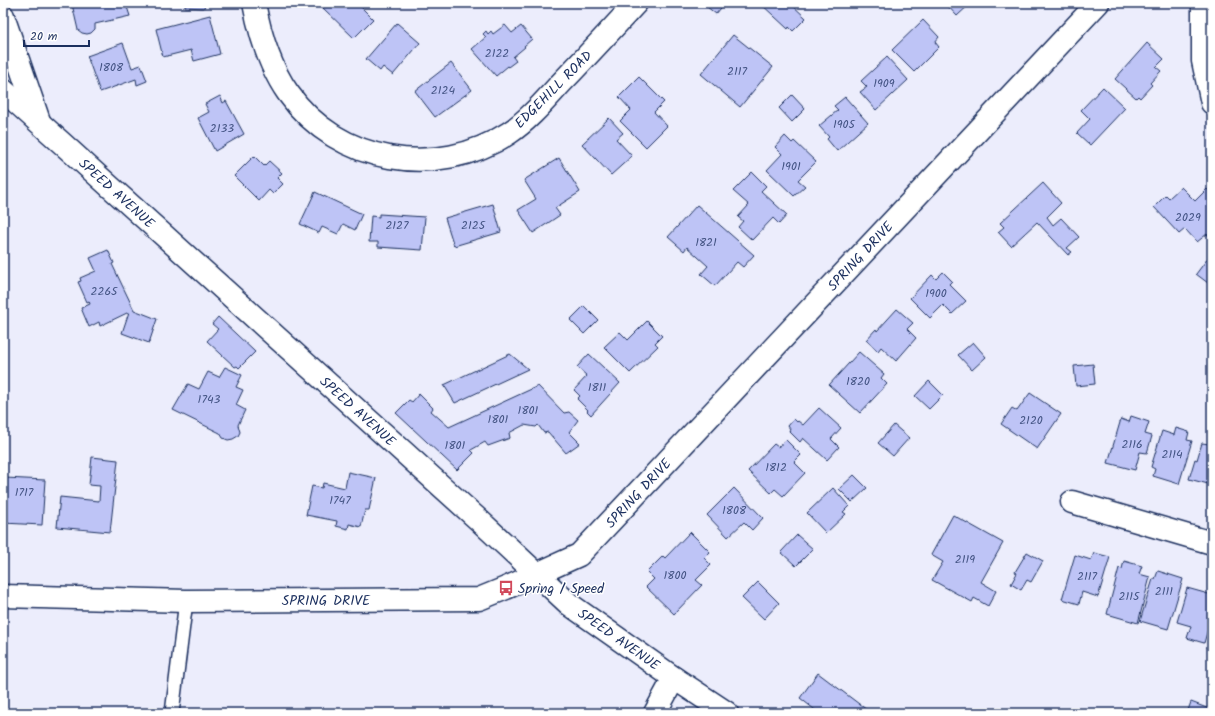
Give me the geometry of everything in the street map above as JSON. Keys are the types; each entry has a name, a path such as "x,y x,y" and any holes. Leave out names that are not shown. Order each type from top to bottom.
{"street":[{"name":"EDGEHILL ROAD","path":"254,3 258,26 273,68 288,94 304,112 322,128 349,145 380,156 425,160 470,152 510,132 538,108 636,3"},
{"name":"SPRING DRIVE","path":"3,596 186,601 479,599 537,575 579,555 1098,3"},
{"path":"1203,3 1203,61 1212,103"},
{"path":"3,16 40,124"},
{"name":"SPEED AVENUE","path":"3,90 464,506 569,604 674,678 727,713"},
{"path":"1072,502 1212,542"},
{"path":"655,713 674,678"}],"lane":[{"path":"172,713 186,601"}],"building":[{"path":"133,3 133,5 127,7 130,16 95,24 95,29 91,33 87,34 78,30 72,4"},
{"path":"185,3 205,3 204,8 185,7"},
{"path":"326,3 357,3 373,19 354,38 322,7"},
{"path":"702,3 725,3 716,14"},
{"path":"760,3 790,3 806,18 793,31 789,27 788,29"},
{"path":"945,3 971,3 957,16"},
{"path":"210,15 220,54 194,61 191,50 163,57 156,29"},
{"path":"923,20 939,37 935,42 939,47 914,72 892,50"},
{"path":"397,23 420,43 393,75 383,67 380,71 366,59"},
{"path":"505,25 512,33 521,26 532,39 513,57 516,61 496,76 472,49 486,37 483,34 486,31 488,34 491,31 493,34"},
{"path":"733,35 773,67 740,107 701,74"},
{"path":"123,43 132,68 141,65 147,81 137,85 136,79 100,92 87,56"},
{"path":"1147,43 1164,59 1156,67 1161,71 1150,83 1152,85 1140,98 1138,96 1136,98 1115,79"},
{"path":"887,57 908,80 876,110 860,92 867,87 861,81"},
{"path":"451,63 472,90 435,117 415,91"},
{"path":"639,77 664,102 654,112 667,126 646,147 620,121 631,110 619,97"},
{"path":"1103,87 1125,108 1090,145 1077,133 1090,119 1081,110"},
{"path":"792,95 805,109 792,122 779,108"},
{"path":"220,96 223,103 226,101 244,134 215,151 198,118 209,112 205,104"},
{"path":"845,97 868,123 837,151 827,139 829,137 819,126 838,110 834,106"},
{"path":"609,118 623,133 616,139 632,156 611,175 582,144"},
{"path":"785,136 792,143 794,141 816,162 798,180 805,186 794,196 767,170 782,154 775,147"},
{"path":"254,156 264,166 269,161 282,173 277,178 283,184 273,194 269,190 259,201 234,176"},
{"path":"559,158 580,192 555,208 560,215 533,233 518,210 536,199 524,180"},
{"path":"752,172 766,186 761,191 787,215 779,224 773,218 752,240 738,227 743,221 738,217 749,205 733,191"},
{"path":"1043,183 1061,203 1047,217 1053,225 1061,218 1079,237 1067,248 1072,252 1068,255 1037,222 1011,246 998,232 1004,227 1000,223"},
{"path":"1181,187 1195,201 1207,189 1212,194 1211,239 1207,234 1197,242 1185,229 1179,234 1154,207 1166,195 1169,198"},
{"path":"315,192 362,214 355,230 343,224 338,234 322,227 319,233 300,224"},
{"path":"493,204 501,232 454,246 445,218"},
{"path":"697,205 754,255 743,267 737,262 715,286 701,274 708,266 687,247 684,251 668,237"},
{"path":"379,214 425,217 422,250 378,247 378,242 369,242 371,216 379,217"},
{"path":"108,250 114,263 112,264 134,310 157,319 149,343 122,333 129,312 100,326 99,322 89,327 81,308 90,304 89,301 87,302 78,282 81,281 80,278 96,271 90,258"},
{"path":"1208,258 1212,261 1212,286 1196,274"},
{"path":"943,272 952,281 949,284 966,301 952,314 943,305 930,318 910,298 932,275 936,279"},
{"path":"584,306 598,320 584,334 570,320"},
{"path":"897,309 913,323 907,329 916,338 896,361 881,347 878,351 866,340 876,329 877,331"},
{"path":"218,317 255,352 239,368 237,366 235,367 207,341 218,329 212,324"},
{"path":"647,321 662,336 655,343 658,346 630,373 604,347 620,332 628,340"},
{"path":"973,342 986,357 972,370 958,355"},
{"path":"859,352 884,374 881,378 887,384 860,413 829,385"},
{"path":"510,354 528,369 455,403 444,385"},
{"path":"589,354 620,383 591,415 577,399 580,396 574,390 587,376 577,367"},
{"path":"1093,364 1095,384 1076,386 1074,366"},
{"path":"225,367 242,375 236,387 243,390 236,405 245,410 238,425 240,432 238,436 228,440 223,438 220,433 173,410 188,384 199,389 208,372 219,377"},
{"path":"929,381 943,395 929,409 915,396"},
{"path":"538,386 564,413 569,412 578,420 569,432 580,443 566,453 548,432 544,433 538,425 536,427 524,425 509,433 510,438 488,446 485,442 471,450 474,453 457,470 396,413 409,400 412,402 419,394 433,408 431,411 449,427"},
{"path":"1030,393 1061,414 1037,449 1001,424 1012,408 1017,411"},
{"path":"819,408 841,428 831,439 839,447 827,460 803,438 800,442 789,431 790,429 788,426 794,419 803,425"},
{"path":"1131,416 1149,422 1145,434 1152,436 1147,453 1140,452 1135,470 1108,463 1121,419 1129,422"},
{"path":"894,425 909,438 893,456 878,443"},
{"path":"1176,428 1189,432 1187,440 1192,441 1179,484 1153,476 1155,469 1151,467 1162,431 1174,435"},
{"path":"1211,434 1212,485 1189,479 1202,443 1209,444"},
{"path":"786,440 801,455 794,462 805,473 783,496 775,489 771,493 748,471 774,444 778,447"},
{"path":"92,457 118,460 110,532 57,527 60,497 99,501 100,486 89,485"},
{"path":"348,472 376,478 369,510 365,510 361,527 349,524 348,529 336,526 337,521 306,515 312,486 322,488 323,483 345,488"},
{"path":"854,475 867,488 852,502 839,489"},
{"path":"5,478 45,480 42,525 3,523"},
{"path":"734,488 763,518 752,530 744,522 728,537 707,515"},
{"path":"833,488 849,506 843,512 846,514 826,533 807,513"},
{"path":"953,515 1003,543 981,582 996,591 988,606 974,598 972,602 932,580 943,562 931,555"},
{"path":"690,532 710,552 704,558 711,565 696,580 702,585 674,614 646,587 654,579 647,572 663,556 665,558"},
{"path":"797,535 813,549 796,566 781,552"},
{"path":"1027,552 1043,561 1031,582 1027,580 1021,590 1011,584 1017,573 1015,572"},
{"path":"1094,553 1110,557 1098,597 1082,592 1079,604 1062,599 1075,555 1091,560"},
{"path":"1124,561 1142,566 1139,574 1150,577 1138,623 1107,614 1119,568 1122,569"},
{"path":"1158,571 1183,579 1168,629 1140,621 1153,579 1155,579"},
{"path":"758,582 779,603 764,619 742,598"},
{"path":"1187,588 1212,595 1212,615 1204,643 1187,638 1191,626 1177,622"},
{"path":"1212,635 1212,649 1207,648"},
{"path":"818,673 871,713 819,713 800,698"},
{"path":"1191,702 1212,710 1212,713 1187,713"}],"place":[{"name":"Spring / Speed","path":"506,588"}]}
